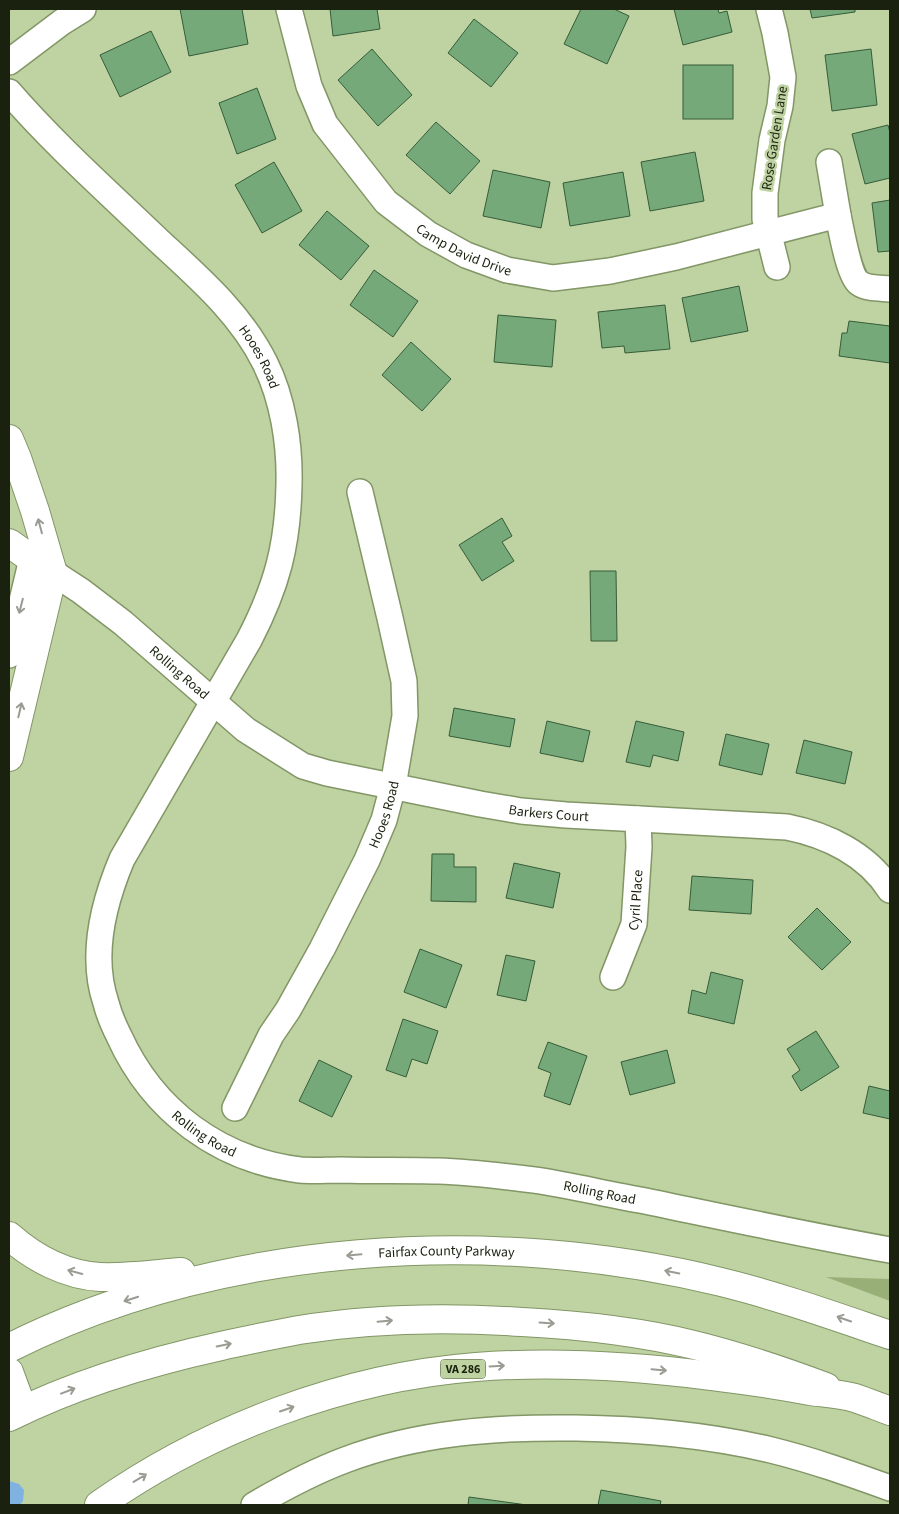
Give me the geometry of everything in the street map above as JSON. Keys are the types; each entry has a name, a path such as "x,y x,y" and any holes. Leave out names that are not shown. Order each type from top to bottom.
{"main road":[{"path":"9,439 35,511 42,566 9,757"},
{"path":"9,543 42,566"},
{"path":"9,1236 26,1249 57,1266 72,1272 99,1277 263,1266"},
{"name":"Fairfax County Parkway","path":"9,1348 74,1318 190,1282 263,1266 320,1258 435,1250 490,1251 606,1260 720,1282 784,1300 890,1335"},
{"path":"9,1372 16,1413 70,1390 113,1375 197,1351 300,1330 391,1320 496,1320 606,1328 694,1345 782,1370 853,1398"},
{"name":"VA 286","path":"100,1505 123,1488 159,1467 232,1429 316,1399 354,1388 431,1372 475,1367 522,1365 566,1364 605,1366 729,1378 853,1398 890,1411"}],"street":[{"path":"9,62 62,22 83,9"},
{"name":"Camp David Drive","path":"289,9 309,86 325,124 386,202 428,234 466,255 508,270 553,278 610,271 676,257 838,215"},
{"name":"Rose Garden Lane","path":"769,9 783,77 765,193 765,219 777,267"},
{"name":"Hooes Road","path":"9,92 60,147 222,302 240,324 261,357 278,396 288,459 289,502 284,548 271,592 262,613 212,702"},
{"path":"829,162 838,215 852,273 859,283 871,287 890,289"},
{"name":"Hooes Road","path":"235,1108 272,1035 322,949 367,860 384,820 393,786 405,716 404,681 360,492"},
{"path":"9,655 42,566"},
{"name":"Rolling Road","path":"42,566 81,592 123,624 212,702 122,859 106,902 100,943 101,984 105,1003 130,1059 166,1105 189,1125 213,1142 240,1155 270,1165 303,1170 439,1171 535,1180 890,1250"},
{"name":"Barkers Court","path":"212,702 246,730 303,766 327,773 521,811 787,827 805,830 830,840 857,856 874,870 890,890"},
{"name":"Cyril Place","path":"613,977 634,924 639,847 638,819"},
{"path":"254,1505 300,1479 345,1460 392,1445 444,1434 538,1428 609,1428 666,1432 719,1439 771,1450 824,1465 890,1488"}],"green space":[{"path":"826,1277 890,1279 890,1301"}],"water":[{"path":"9,1481 19,1484 24,1490 23,1501 20,1505 9,1505"}],"building":[{"path":"180,9 242,9 248,44 189,56"},
{"path":"330,9 377,9 380,29 333,36"},
{"path":"581,9 614,9 629,16 607,64 564,44"},
{"path":"674,9 718,9 719,13 727,11 732,32 683,45"},
{"path":"810,9 855,9 855,12 812,18"},
{"path":"474,19 518,53 491,87 448,53"},
{"path":"151,31 171,72 120,97 100,55"},
{"path":"372,49 412,95 378,126 338,80"},
{"path":"871,49 877,105 832,111 825,55"},
{"path":"683,65 733,65 733,119 683,119"},
{"path":"257,88 276,139 237,154 219,103"},
{"path":"436,122 480,161 450,194 406,155"},
{"path":"888,125 890,133 890,178 865,184 852,134"},
{"path":"695,152 704,201 650,211 641,162"},
{"path":"274,162 302,211 262,233 235,185"},
{"path":"493,170 550,182 541,228 483,216"},
{"path":"623,172 630,216 570,226 563,183"},
{"path":"890,200 890,251 878,252 872,203"},
{"path":"327,211 369,246 341,280 299,245"},
{"path":"374,270 418,301 393,337 350,305"},
{"path":"739,286 748,331 691,342 682,298"},
{"path":"665,305 670,349 625,353 624,346 602,348 598,312"},
{"path":"498,315 556,320 552,367 494,362"},
{"path":"849,321 890,326 890,363 839,356 842,333 847,333"},
{"path":"411,342 451,379 422,411 382,375"},
{"path":"502,518 512,536 502,542 514,561 482,581 459,545"},
{"path":"590,571 616,571 617,641 591,641"},
{"path":"454,708 515,719 510,747 449,736"},
{"path":"547,721 590,731 583,762 540,753"},
{"path":"636,721 684,732 678,761 653,755 650,767 626,762"},
{"path":"726,734 769,744 762,775 719,765"},
{"path":"804,740 852,752 845,784 796,773"},
{"path":"432,854 454,854 454,867 476,867 476,902 431,901"},
{"path":"514,863 560,873 553,908 506,898"},
{"path":"692,876 753,880 751,914 689,910"},
{"path":"817,908 851,942 822,970 788,937"},
{"path":"420,949 462,965 446,1008 404,992"},
{"path":"506,955 535,961 526,1001 497,995"},
{"path":"711,972 743,980 734,1024 688,1013 692,990 706,994"},
{"path":"403,1019 438,1031 427,1064 412,1059 406,1077 386,1070"},
{"path":"816,1031 839,1067 801,1091 792,1076 800,1070 787,1049"},
{"path":"548,1042 587,1056 570,1105 544,1096 551,1073 538,1068"},
{"path":"667,1050 675,1083 630,1095 621,1062"},
{"path":"319,1060 352,1076 332,1117 299,1101"},
{"path":"869,1086 890,1091 890,1119 863,1113"},
{"path":"601,1490 661,1501 660,1505 598,1505"},
{"path":"469,1497 527,1505 468,1505"}]}
